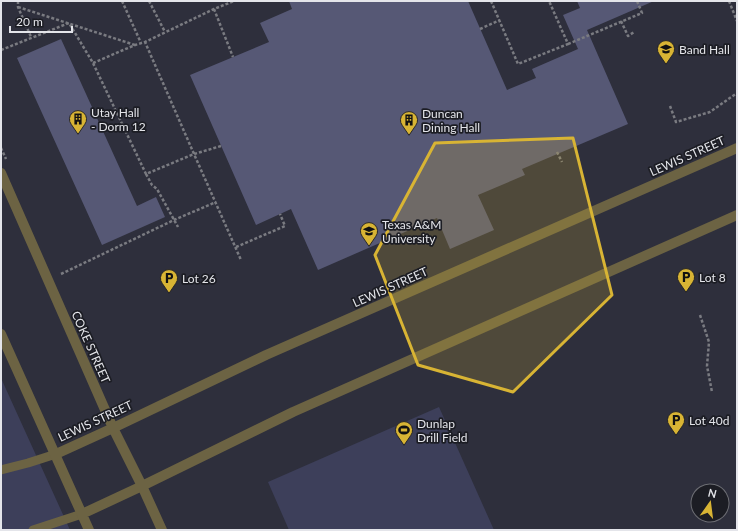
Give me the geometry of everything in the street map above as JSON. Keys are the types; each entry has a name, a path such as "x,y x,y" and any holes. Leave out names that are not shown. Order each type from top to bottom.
{"street":[{"name":"LEWIS STREET","path":"56,454 266,355 737,148"},
{"name":"COKE STREET","path":"1,173 113,428 162,530"},
{"path":"82,514 293,412 737,215"},
{"path":"1,334 89,530"}],"lane":[{"path":"1,470 56,454"},
{"path":"33,530 82,514"}],"path":[{"path":"18,1 18,7 31,37"},
{"path":"122,1 143,43 241,260"},
{"path":"149,1 165,32"},
{"path":"92,63 143,43 234,1"},
{"path":"491,1 518,64 642,12 636,1"},
{"path":"549,1 568,44"},
{"path":"729,1 737,21"},
{"path":"18,7 69,22 135,45"},
{"path":"214,9 233,57"},
{"path":"480,29 500,20"},
{"path":"1,50 69,22"},
{"path":"69,22 92,63 146,174 152,185 157,189 178,227"},
{"path":"621,22 628,36 634,32"},
{"path":"670,106 676,122 684,118 710,112 737,93"},
{"path":"146,174 194,154 221,146"},
{"path":"1,148 7,162"},
{"path":"557,152 562,162"},
{"path":"56,276 174,220 216,202"},
{"path":"236,247 285,226 280,214"},
{"path":"700,315 709,342 707,366 712,392"}],"highlighted area":[{"path":"573,138 612,295 513,392 418,365 375,255 435,143"}],"shaded area":[{"name":"Texas A&M University","path":"1,1 737,1 737,530 1,530"},
{"path":"1,378 5,387 70,530 1,530"},
{"name":"Dunlap Drill Field","path":"439,407 494,530 289,530 268,482"}],"building":[{"name":"Duncan Dining Hall","path":"289,1 468,1 507,90 536,78 532,69 578,49 563,15 580,8 577,1 654,1 587,30 628,124 522,169 525,175 478,195 494,230 450,249 437,218 318,270 291,209 256,225 190,75 269,42 260,23 292,9"},
{"name":"Utay Hall - Dorm 12","path":"61,39 137,206 156,197 165,217 102,245 17,58"}],"place":[{"name":"Band Hall","path":"666,64"},
{"name":"Utay Hall - Dorm 12","path":"78,134"},
{"name":"Duncan Dining Hall","path":"409,135"},
{"name":"Texas A&M University","path":"369,246"},
{"name":"Lot 8","path":"686,292"},
{"name":"Lot 26","path":"169,293"},
{"name":"Lot 40d","path":"676,435"},
{"name":"Dunlap Drill Field","path":"404,445"}]}
